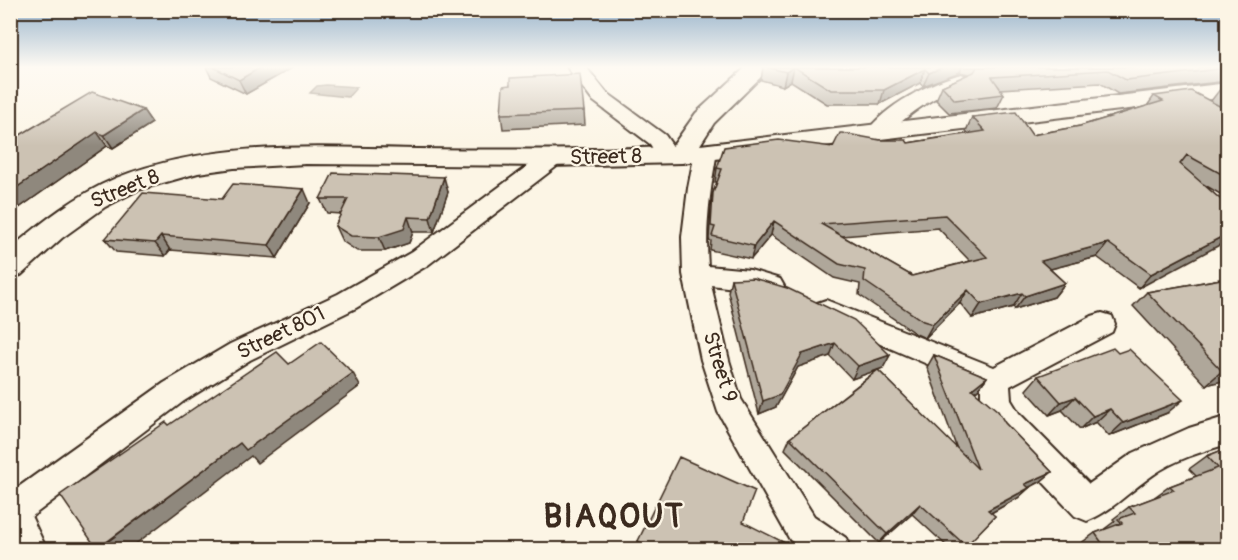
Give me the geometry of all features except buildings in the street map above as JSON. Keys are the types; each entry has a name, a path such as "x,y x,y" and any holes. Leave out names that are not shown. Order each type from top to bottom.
{"street":[{"path":"597,93 658,140 685,154 686,143 700,124 732,93"},
{"path":"876,133 898,113 929,93"},
{"name":"Street 8","path":"10,267 82,206 128,184 192,164 286,155 553,158 685,154 1205,93"},
{"path":"1184,96 1210,111"},
{"name":"Street 9","path":"685,154 699,188 694,237 696,274 715,360 728,403 802,528 834,549"},
{"name":"Street 801","path":"10,514 174,392 240,352 347,301 419,259 553,158"},
{"path":"696,274 750,280 796,295 838,316 995,380 1102,324"},
{"path":"995,380 996,402 1008,423 1087,505 1144,464 1200,438 1227,430"},
{"path":"10,514 26,549"}],"shaded area":[{"path":"311,93 351,93 348,97"}],"district":[{"name":"BIAQOUT","path":"614,516"}]}
